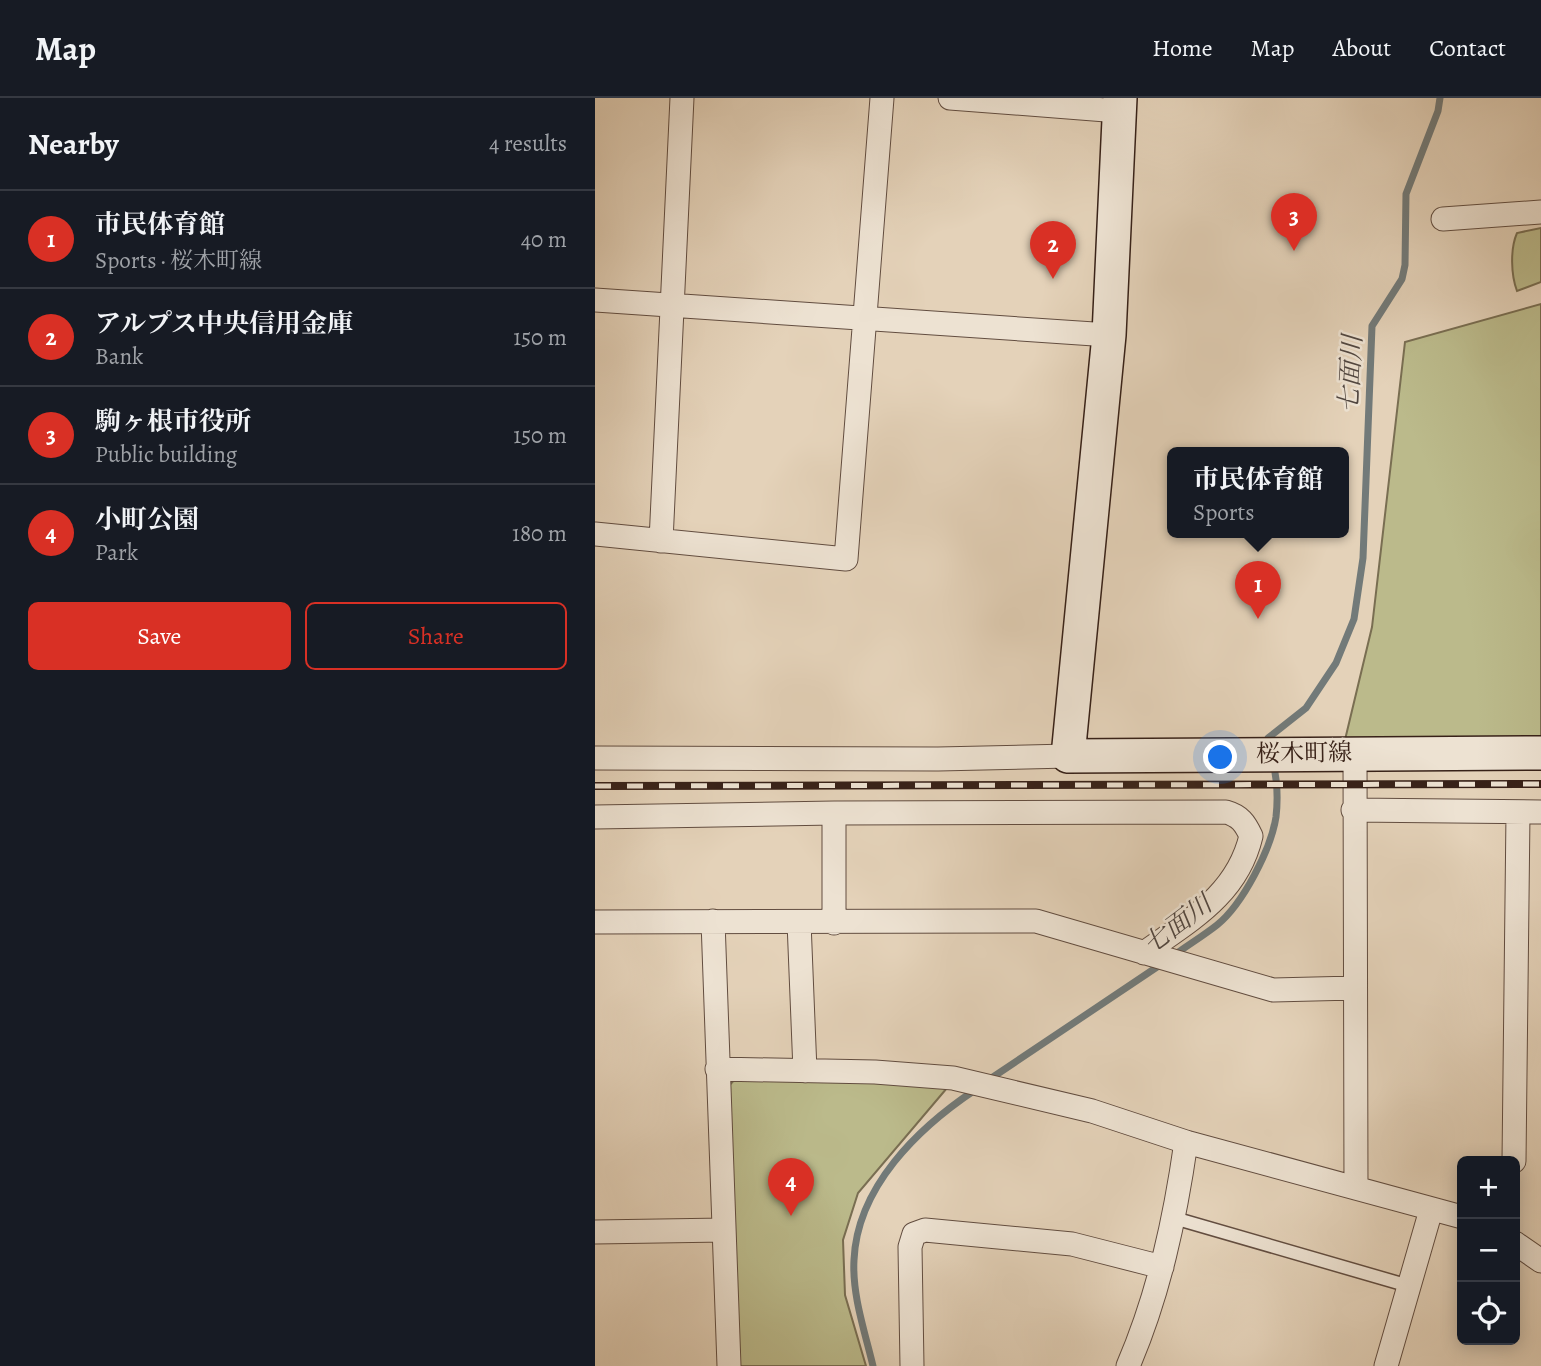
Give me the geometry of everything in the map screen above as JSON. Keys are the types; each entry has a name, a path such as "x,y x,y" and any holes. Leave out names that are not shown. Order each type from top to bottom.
{"street":[{"path":"661,541 682,98"},
{"path":"595,534 846,559 882,98"},
{"path":"595,758 938,759 1068,756 1109,335 1120,105 950,98"},
{"path":"1443,219 1541,212"},
{"path":"595,300 1109,335"},
{"path":"1355,753 1353,810 1356,1188"},
{"name":"桜木町線","path":"1068,756 1541,753"},
{"path":"1353,810 1541,812"},
{"path":"595,817 834,813 1226,812 1237,815 1251,836 1248,849 1233,880 1211,904 1147,954"},
{"path":"834,813 834,923"},
{"path":"1514,1156 1518,813"},
{"path":"713,921 729,1366"},
{"path":"595,922 1036,922 1273,990 1355,988"},
{"path":"799,922 805,1071"},
{"path":"717,1069 875,1072 962,1080 1003,1088 1457,1216"},
{"path":"1128,1366 1155,1298 1174,1218 1187,1142"},
{"path":"1385,1366 1431,1210"},
{"path":"595,1233 724,1230"},
{"path":"912,1366 910,1247 914,1234 925,1230 1072,1244 1162,1267"},
{"path":"1520,1246 1541,1261"}],"lane":[{"path":"1174,1218 1409,1286"}],"shaded area":[{"path":"1541,228 1541,282 1517,291 1512,262 1517,233"},
{"path":"1541,304 1541,741 1344,744 1372,627 1405,342"},
{"path":"736,1078 876,1082 947,1088 858,1193 843,1240 845,1295 866,1366 740,1366 726,1089"}],"waterway":[{"name":"七面川","path":"1270,748 1268,738 1306,708 1336,663 1354,619 1363,558 1372,326 1402,279 1405,265 1406,194 1438,111 1440,98"},
{"name":"七面川","path":"1173,956 1227,916 1246,890 1262,860 1276,817 1277,789 1273,763"},
{"name":"七面川","path":"987,1081 1163,963"},
{"name":"七面川","path":"873,1366 860,1313 854,1273 858,1233 866,1208 894,1162 912,1141 932,1122 975,1090"}],"railway":[{"path":"595,786 1541,784"}],"place":[{"name":"駒ヶ根市役所","path":"1294,251"},
{"name":"アルプス中央信用金庫","path":"1053,279"},
{"name":"市民体育館","path":"1258,619"},
{"name":"小町公園","path":"791,1216"}]}
